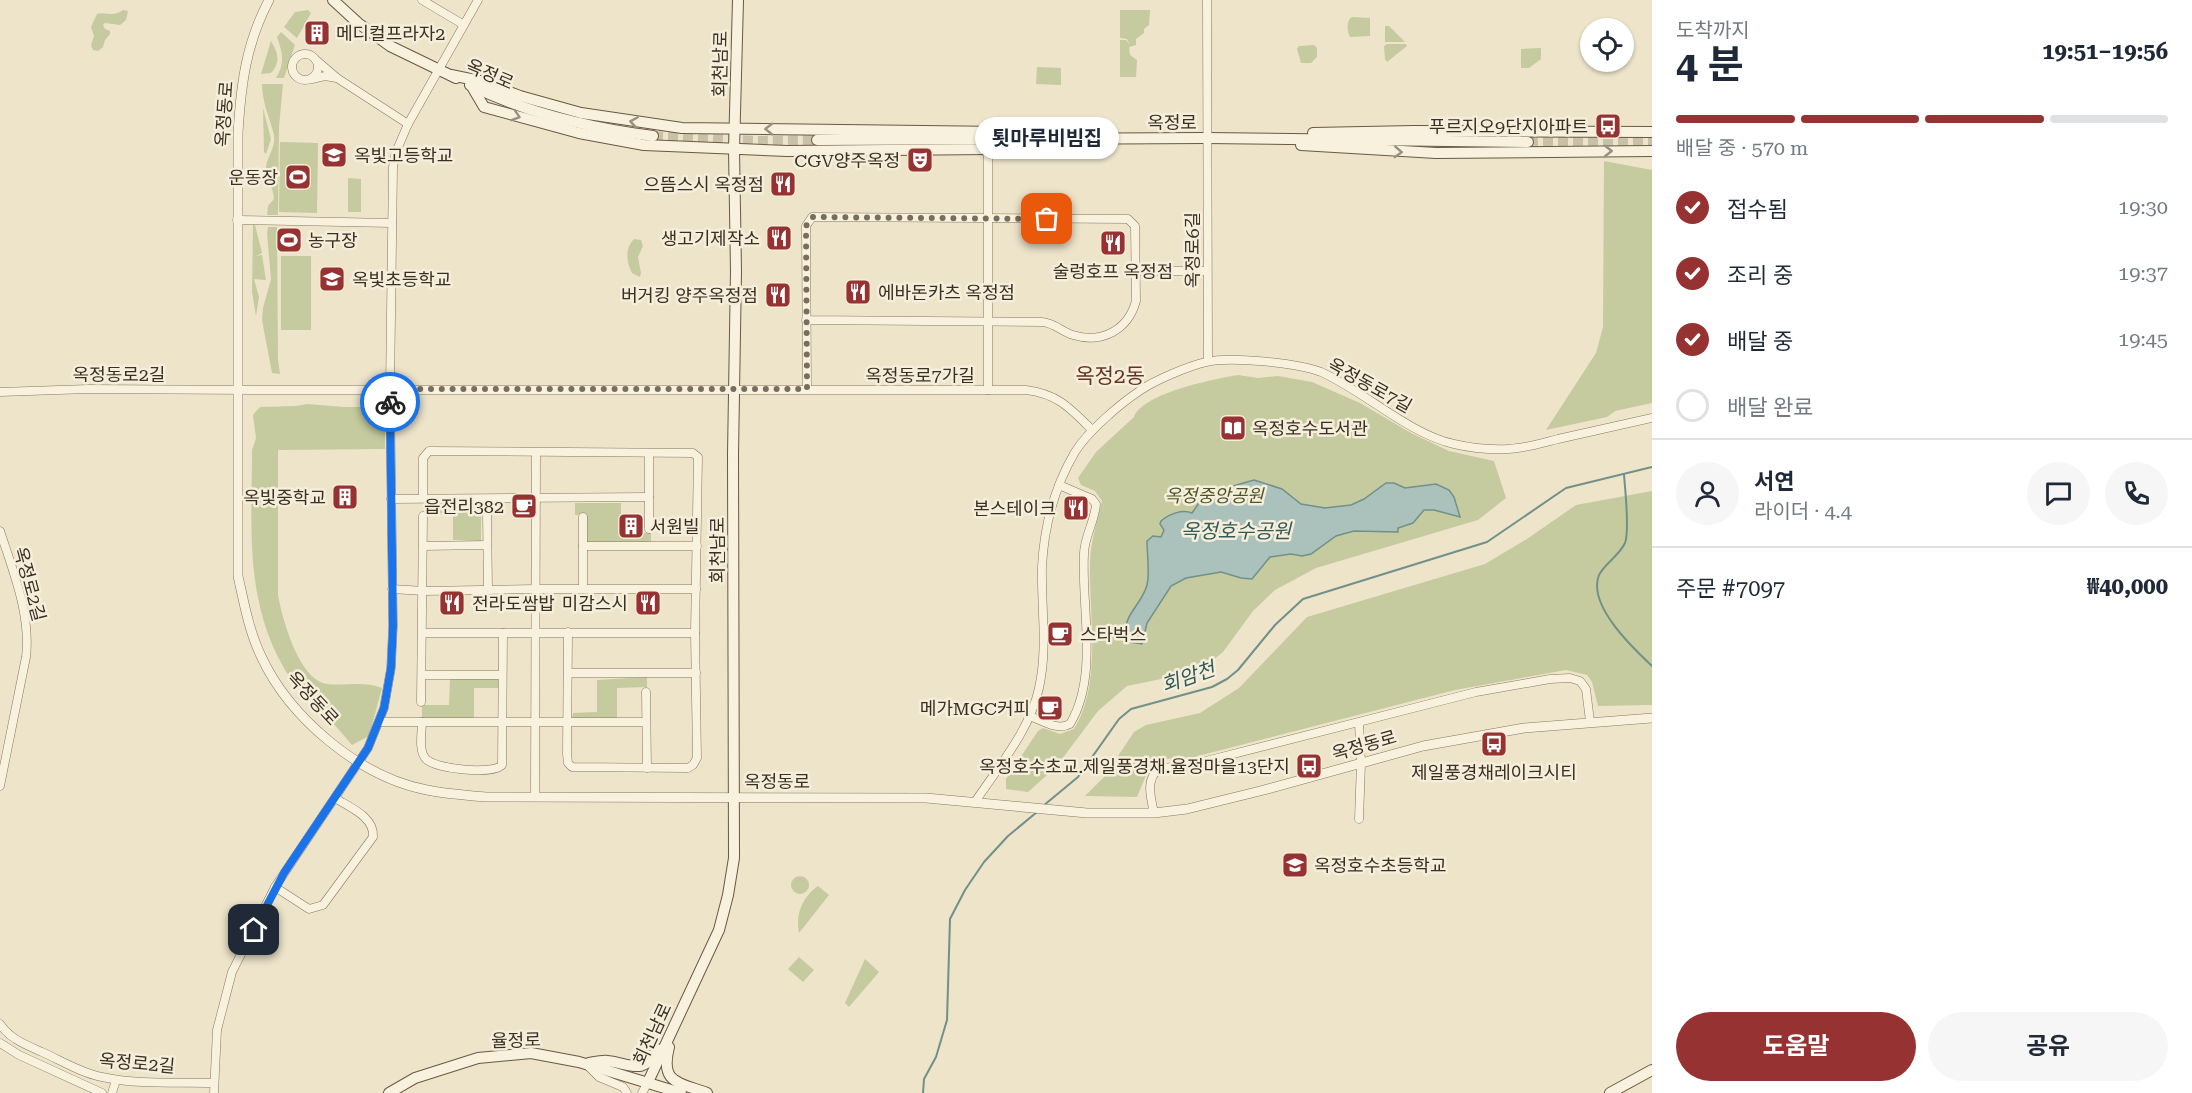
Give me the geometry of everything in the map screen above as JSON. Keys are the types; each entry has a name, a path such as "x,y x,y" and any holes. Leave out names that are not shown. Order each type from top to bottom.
{"main road":[{"name":"옥정로","path":"333,0 358,23 390,46 471,85 541,112 607,130 653,135"},
{"name":"회천남로","path":"648,1082 719,930 734,858 736,271 734,150 738,0"},
{"path":"451,75 480,81 520,96 581,113 669,127 1003,132 1037,139"},
{"path":"471,85 484,107 579,133 644,145 807,151 988,149 1007,147 1037,139"},
{"path":"668,147 677,140 676,133 669,127"},
{"path":"802,130 794,141 798,147 807,151"},
{"path":"1278,140 1299,134 1336,132 1652,132"},
{"path":"1557,132 1564,140 1564,147 1558,152"},
{"name":"옥정로","path":"817,140 1206,138 1528,142"},
{"path":"1278,140 1316,147 1436,153 1652,151"},
{"path":"585,1063 605,1060 637,1067 645,1065 673,1031"},
{"path":"673,1031 665,1068 668,1075 679,1083 707,1093"},
{"name":"율정로","path":"389,1093 415,1078 478,1058 531,1053 585,1063 681,1093"},
{"path":"1610,1093 1652,1070"}],"street":[{"name":"옥정동로","path":"269,0 254,34 242,82 238,133 238,576 248,620 260,654 277,687 336,747 372,771 425,790 486,797 926,798 1087,813 1154,813 1187,809 1264,790 1424,746 1524,728 1590,721 1652,718"},
{"path":"422,0 464,25"},
{"path":"214,1093 216,1030 232,972 275,887 368,748 384,708 391,668 390,389 393,167 396,152 408,124 478,0"},
{"name":"옥정로6길","path":"1207,0 1208,361"},
{"path":"337,78 324,76 308,80 298,79 292,63 303,54 315,59 337,78 408,124"},
{"path":"308,80 314,77 318,70 315,59"},
{"path":"988,149 988,390"},
{"path":"806,320 1047,323 1072,335 1087,338 1109,335 1122,327 1133,312 1136,301 1136,229 1131,220 812,217 806,226 806,320 807,389"},
{"path":"237,220 392,223"},
{"path":"1136,271 1207,271"},
{"name":"옥정동로7길","path":"975,802 1017,740 1030,716 1039,688 1042,670 1043,550 1059,484 1077,449 1092,430 1142,389 1208,361 1295,365 1319,372 1346,385 1409,424 1440,439 1464,446 1510,449 1652,418"},
{"name":"옥정동로2길","path":"0,392 88,389 390,389"},
{"name":"옥정동로7가길","path":"390,389 1026,390 1043,392 1066,405 1092,430"},
{"path":"423,497 423,458 429,451 693,453 698,457 695,633 697,758 693,765 688,768 572,767 568,763 568,632"},
{"path":"535,797 536,453"},
{"path":"649,453 649,529"},
{"path":"1030,716 1058,727 1070,724 1082,690 1085,670 1087,647 1084,554 1096,504 1092,499 1059,484"},
{"path":"391,499 649,497"},
{"path":"487,514 488,590"},
{"path":"421,702 424,591 423,516"},
{"path":"583,517 583,588"},
{"name":"옥정로2길","path":"0,531 28,636 26,657 0,786"},
{"path":"423,546 487,545"},
{"path":"583,546 697,546"},
{"path":"392,589 424,591 696,588"},
{"path":"423,633 695,633"},
{"path":"422,722 422,752 423,757 429,761 446,766 486,771 502,765 502,633"},
{"path":"568,673 696,673"},
{"path":"422,675 502,675"},
{"path":"1154,813 1151,780 1155,771 1160,769 1198,763 1476,692 1550,679 1570,678 1580,681 1586,689 1590,721"},
{"path":"646,692 647,768"},
{"path":"380,722 646,722"},
{"path":"1359,723 1361,763 1359,819"},
{"path":"275,887 309,909 323,905 373,837 374,829 370,821 334,798"},
{"name":"옥정로2길","path":"0,1024 8,1034 23,1044 86,1073 116,1080 214,1083"},
{"path":"0,1043 19,1055 102,1093"},
{"path":"585,1063 599,1077 623,1087 627,1093"},
{"path":"112,1093 116,1080"},
{"path":"642,1093 648,1082"}],"green space":[{"path":"123,10 128,11 126,20 120,25 105,23 103,25 110,31 110,34 103,47 98,51 93,50 91,45 94,36 91,27 97,14 116,14"},
{"path":"308,10 311,13 297,38 284,27 295,12"},
{"path":"1120,10 1150,10 1149,25 1136,39 1136,45 1129,47 1130,55 1137,60 1136,77 1120,77 1120,40 1126,40 1130,45 1127,39 1120,38"},
{"path":"1352,17 1370,18 1370,36 1350,37 1348,26"},
{"path":"1385,26 1389,26 1405,42 1385,42"},
{"path":"281,32 295,45 284,78 276,78 282,63 282,53 277,37"},
{"path":"271,41 277,53 276,65 271,73 261,74"},
{"path":"1406,44 1407,46 1387,62 1384,46"},
{"path":"1314,45 1317,48 1317,57 1311,63 1301,63 1297,49 1299,46"},
{"path":"1541,48 1541,59 1529,68 1521,68 1521,49"},
{"path":"1037,67 1061,68 1061,85 1036,84"},
{"path":"262,84 283,84 279,127 278,215 267,215 268,206 274,199 266,167 273,148 274,135 263,98"},
{"path":"263,108 271,139 266,154 264,152"},
{"name":"운동장","path":"280,142 318,143 317,213 279,212"},
{"path":"1604,161 1652,170 1652,403 1615,411 1607,417 1546,430 1596,353 1603,327"},
{"path":"348,178 361,179 361,212 348,212"},
{"path":"253,225 255,225 262,253 256,256 262,255 266,280 254,279 259,297 256,316 252,292"},
{"path":"268,227 277,227 280,374 272,373 262,320 271,279"},
{"name":"농구장","path":"282,230 296,230 296,252 281,252"},
{"path":"634,239 641,240 643,246 638,257 640,277 632,273 628,260 629,247"},
{"path":"281,256 311,256 311,330 281,330"},
{"name":"옥정중앙공원","path":"1238,375 1258,378 1278,376 1312,382 1360,403 1411,433 1449,451 1494,461 1506,498 1478,520 1316,568 1275,590 1253,611 1223,652 1200,671 1127,686 1098,711 1056,767 1028,792 1006,789 1006,779 1038,731 1043,728 1060,734 1074,729 1083,711 1088,692 1092,649 1090,557 1102,501 1095,491 1081,485 1078,478 1096,452 1134,417 1140,408 1180,388"},
{"path":"307,404 378,407 385,415 385,449 278,450 278,595 283,618 294,647 308,672 317,680 327,684 362,684 382,688 369,736 352,745 285,670 272,644 263,617 253,563 252,450 256,438 253,415 260,407"},
{"path":"1652,491 1652,705 1598,706 1592,682 1587,675 1566,670 1455,690 1194,757 1166,759 1149,768 1137,797 1085,796 1104,777 1134,732 1146,725 1200,713 1239,688 1307,617 1485,564 1527,539 1576,505"},
{"path":"426,502 481,504 481,541 453,540 453,513 427,514"},
{"path":"575,503 621,503 621,533 651,533 651,542 587,542 587,515 575,515"},
{"path":"647,677 647,687 617,688 617,719 572,719 573,713 597,712 597,680"},
{"path":"450,678 500,678 500,688 474,688 474,720 422,718 422,705 449,705"},
{"path":"800,876 806,879 809,885 806,891 800,894 794,891 791,885 794,879"},
{"path":"818,886 829,895 799,933 798,919 801,906"},
{"path":"799,957 814,970 803,982 788,969"},
{"path":"865,959 879,972 849,1007 845,1003"}],"water":[{"name":"옥정호수공원","path":"1254,480 1282,489 1301,504 1325,508 1351,505 1364,499 1386,483 1394,483 1405,488 1436,484 1449,490 1454,497 1460,517 1434,510 1424,510 1413,523 1398,528 1398,532 1354,531 1336,536 1311,554 1270,557 1252,579 1221,572 1186,578 1171,586 1147,623 1142,644 1130,642 1126,626 1128,619 1144,593 1148,580 1147,541 1153,536 1161,537 1164,530 1160,524 1161,521 1176,513 1192,513 1203,497 1207,498 1226,488"}],"waterway":[{"name":"회암천","path":"1043,806 1078,777 1119,719 1131,709 1212,687 1227,679 1238,670 1275,625 1303,599 1487,542 1566,488 1652,467"},
{"path":"1624,474 1627,520 1625,543 1599,575 1597,587 1605,612 1614,625 1652,666"},
{"name":"회암천","path":"923,1093 924,1079 936,1057 947,1020 950,919 965,890 984,862 1008,836 1037,812"}],"tunnel":[{"path":"653,136 757,141 817,140"},
{"path":"1528,142 1652,141"}],"way so far":[{"path":"390,402 390,389 807,389 806,226 807,221 812,217 1047,219"}],"place":[{"name":"메디컬프라자2","path":"317,33"},
{"name":"푸르지오9단지아파트","path":"1608,126"},
{"name":"옥빛고등학교","path":"334,155"},
{"name":"CGV양주옥정","path":"920,160"},
{"name":"운동장","path":"298,177"},
{"name":"으뜸스시 옥정점","path":"783,184"},
{"name":"툇마루비빔집","path":"1047,219"},
{"name":"생고기제작소","path":"779,238"},
{"name":"농구장","path":"289,240"},
{"name":"술렁호프 옥정점","path":"1113,243"},
{"name":"옥빛초등학교","path":"332,279"},
{"name":"에바돈카츠 옥정점","path":"858,292"},
{"name":"버거킹 양주옥정점","path":"778,295"},
{"name":"옥정호수도서관","path":"1233,428"},
{"name":"옥빛중학교","path":"345,497"},
{"name":"읍전리382","path":"524,506"},
{"name":"본스테이크","path":"1076,508"},
{"name":"서원빌","path":"631,526"},
{"name":"전라도쌈밥","path":"452,603"},
{"name":"미감스시","path":"648,603"},
{"name":"스타벅스","path":"1060,634"},
{"name":"메가MGC커피","path":"1050,708"},
{"name":"제일풍경채레이크시티","path":"1494,744"},
{"name":"옥정호수초교.제일풍경채.율정마을13단지","path":"1309,766"},
{"name":"옥정호수초등학교","path":"1295,865"}],"district":[{"name":"옥정2동","path":"1110,376"}],"route":[{"path":"254,930 275,887 368,748 384,708 391,668 393,626 390,402"}]}
